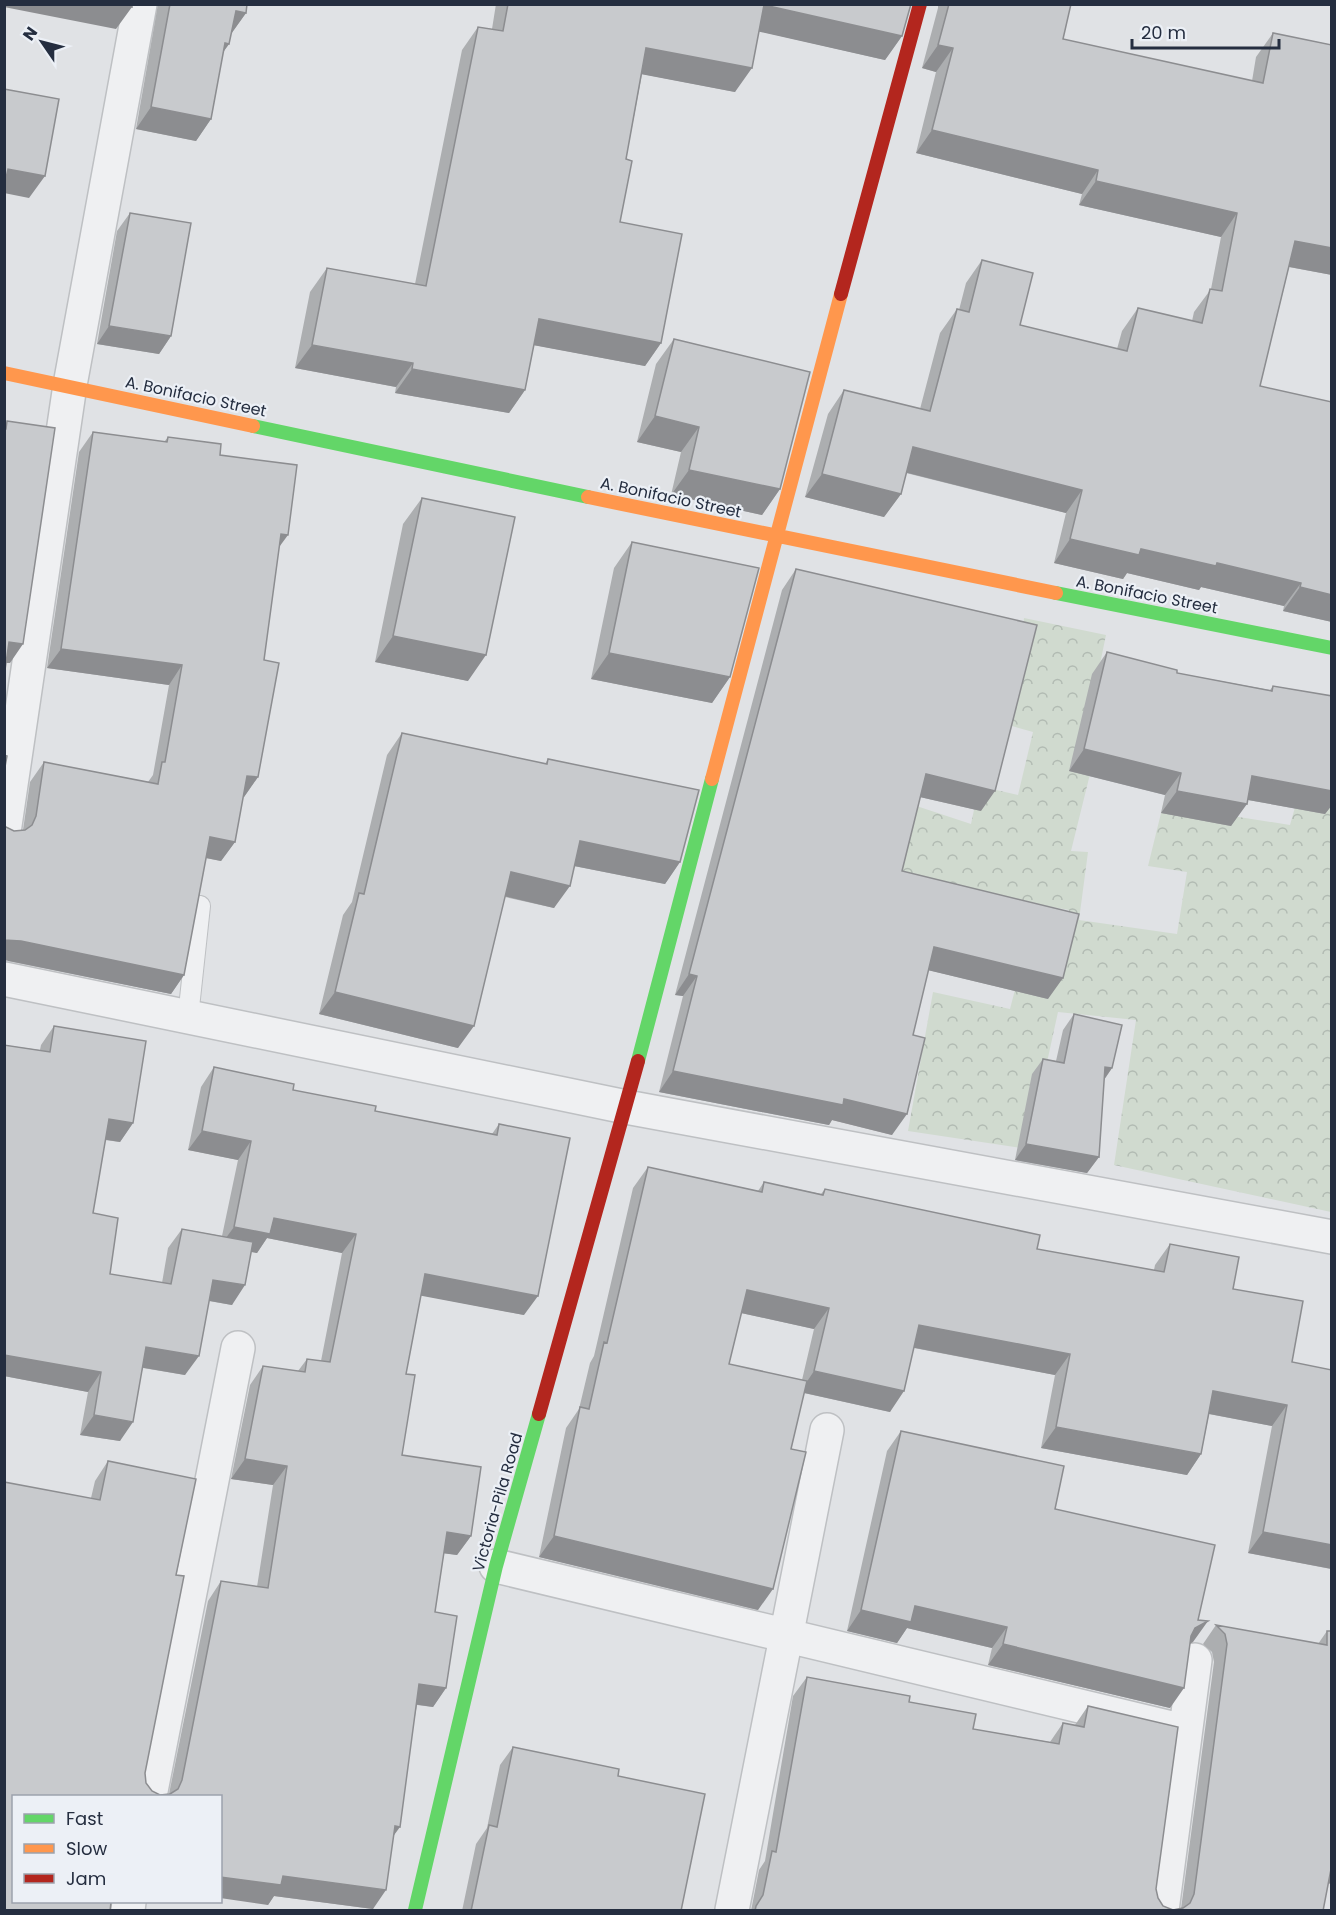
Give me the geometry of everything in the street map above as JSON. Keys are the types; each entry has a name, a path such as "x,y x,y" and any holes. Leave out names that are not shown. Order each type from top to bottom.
{"main road":[{"name":"Victoria-Pila Road","path":"416,1911 496,1566 626,1107 775,537 920,4"},
{"name":"A. Bonifacio Street","path":"4,373 775,537 1332,648"}],"street":[{"path":"4,832 70,386 140,4"},
{"path":"4,979 626,1107 1332,1237"},
{"path":"150,1795 238,1348"},
{"path":"732,1911 826,1430"},
{"path":"496,1566 1184,1731"},
{"path":"1162,1911 1195,1660"}],"lane":[{"path":"188,1017 200,906"}],"green space":[{"path":"1024,618 1106,635 1081,756 1094,758 1071,851 1088,852 1079,920 1177,934 1187,872 1148,866 1163,805 1290,825 1299,793 1331,797 1331,1212 1114,1165 1136,1020 1058,1012 1028,1149 908,1131 933,992 1010,1009 1019,974 1057,980 1069,910 934,886 881,896 859,787 971,824 979,786 1018,795 1033,732 1012,726"}],"building":[{"path":"170,4 247,4 246,13 236,11 229,44 225,43 211,119 151,107"},
{"path":"508,4 911,4 902,36 764,5 752,68 646,48 626,159 632,161 620,222 682,234 661,343 539,319 525,390 412,369 413,363 312,345 327,268 426,286 478,27 503,31"},
{"path":"949,4 1071,4 1063,39 1263,83 1273,33 1332,45 1332,248 1295,241 1260,386 1332,402 1332,595 1300,587 1301,583 1217,563 1216,566 1141,549 1139,555 1070,539 1082,490 913,447 901,494 822,474 844,390 930,411 957,309 969,312 982,260 1033,273 1020,325 1127,351 1138,308 1202,323 1210,289 1222,291 1237,213 1096,181 1098,170 932,130 953,48 938,45"},
{"path":"4,89 59,99 45,176 8,169 4,187"},
{"path":"130,213 191,223 171,336 109,326"},
{"path":"674,339 810,372 780,489 689,470 699,427 655,416"},
{"path":"7,421 55,428 23,644 9,642 4,677 4,429 6,429"},
{"path":"93,432 167,442 168,437 221,444 220,455 297,465 288,535 281,534 264,660 279,663 258,777 247,776 235,842 210,837 184,975 21,941 4,940 4,826 14,831 25,830 32,825 36,816 44,762 158,784 162,762 165,762 182,665 61,649"},
{"path":"422,498 515,517 486,655 393,636"},
{"path":"632,542 759,568 730,677 609,653"},
{"path":"796,569 1037,625 995,791 926,774 902,871 1079,914 1063,978 934,947 913,1035 925,1038 907,1114 844,1099 843,1105 673,1071 697,976 689,974"},
{"path":"1107,652 1177,670 1177,673 1272,691 1273,686 1332,696 1332,791 1252,776 1247,804 1177,791 1181,773 1084,749"},
{"path":"402,733 547,764 548,759 699,790 680,862 580,841 570,886 511,872 474,1026 335,992 359,893 364,894"},
{"path":"4,755 7,756 4,772"},
{"path":"1074,1014 1122,1025 1112,1068 1105,1067 1099,1157 1026,1144 1043,1059 1064,1063"},
{"path":"54,1026 146,1041 133,1123 109,1119 93,1213 118,1218 110,1274 171,1284 182,1229 253,1242 245,1285 213,1280 199,1356 146,1347 133,1422 94,1415 101,1372 4,1355 4,1045 50,1052"},
{"path":"214,1067 294,1084 293,1090 376,1106 375,1111 497,1135 499,1124 570,1138 538,1296 425,1274 406,1374 415,1375 402,1455 481,1467 471,1536 447,1532 435,1612 457,1616 446,1688 419,1684 400,1827 395,1826 386,1890 283,1876 281,1885 222,1877 222,1795 160,1795 170,1794 178,1789 182,1780 221,1581 268,1588 287,1466 245,1459 263,1366 305,1372 307,1359 330,1362 356,1234 274,1218 270,1234 234,1227 251,1141 202,1131"},
{"path":"648,1167 762,1192 764,1182 823,1195 825,1189 1040,1235 1037,1249 1164,1272 1170,1244 1239,1257 1233,1289 1303,1301 1292,1362 1332,1370 1332,1545 1263,1532 1287,1405 1213,1391 1201,1454 1056,1427 1070,1354 919,1325 904,1391 814,1371 829,1308 747,1290 729,1364 807,1381 791,1449 806,1452 773,1589 554,1536 580,1407 589,1409 604,1342 607,1343"},
{"path":"901,1431 1064,1466 1055,1509 1215,1545 1198,1620 1208,1621 1195,1628 1191,1636 1184,1688 1003,1644 1007,1627 915,1606 911,1622 861,1610"},
{"path":"108,1461 196,1479 176,1575 184,1576 145,1773 146,1783 152,1791 160,1795 12,1795 12,1903 111,1903 110,1911 4,1911 4,1482 100,1500"},
{"path":"1216,1625 1327,1645 1327,1631 1332,1631 1332,1864 1323,1911 755,1911 763,1895 772,1851 776,1852 807,1677 910,1696 909,1702 976,1714 973,1729 1059,1744 1063,1723 1084,1727 1088,1706 1178,1727 1156,1889 1163,1906 1173,1910 1183,1908 1190,1903 1194,1894 1227,1644 1225,1634"},
{"path":"513,1747 619,1769 618,1776 705,1794 681,1911 471,1911 489,1825 497,1827"}],"traffic: fast":[{"path":"253,426 588,497"},
{"path":"1056,593 1332,648"},
{"path":"638,1061 712,779"},
{"path":"415,1910 496,1566 539,1414"}],"traffic: slow":[{"path":"712,779 841,294"},
{"path":"4,373 253,426"},
{"path":"588,497 1056,593"}],"traffic: jam":[{"path":"841,294 920,4"},
{"path":"539,1414 638,1061"}]}
